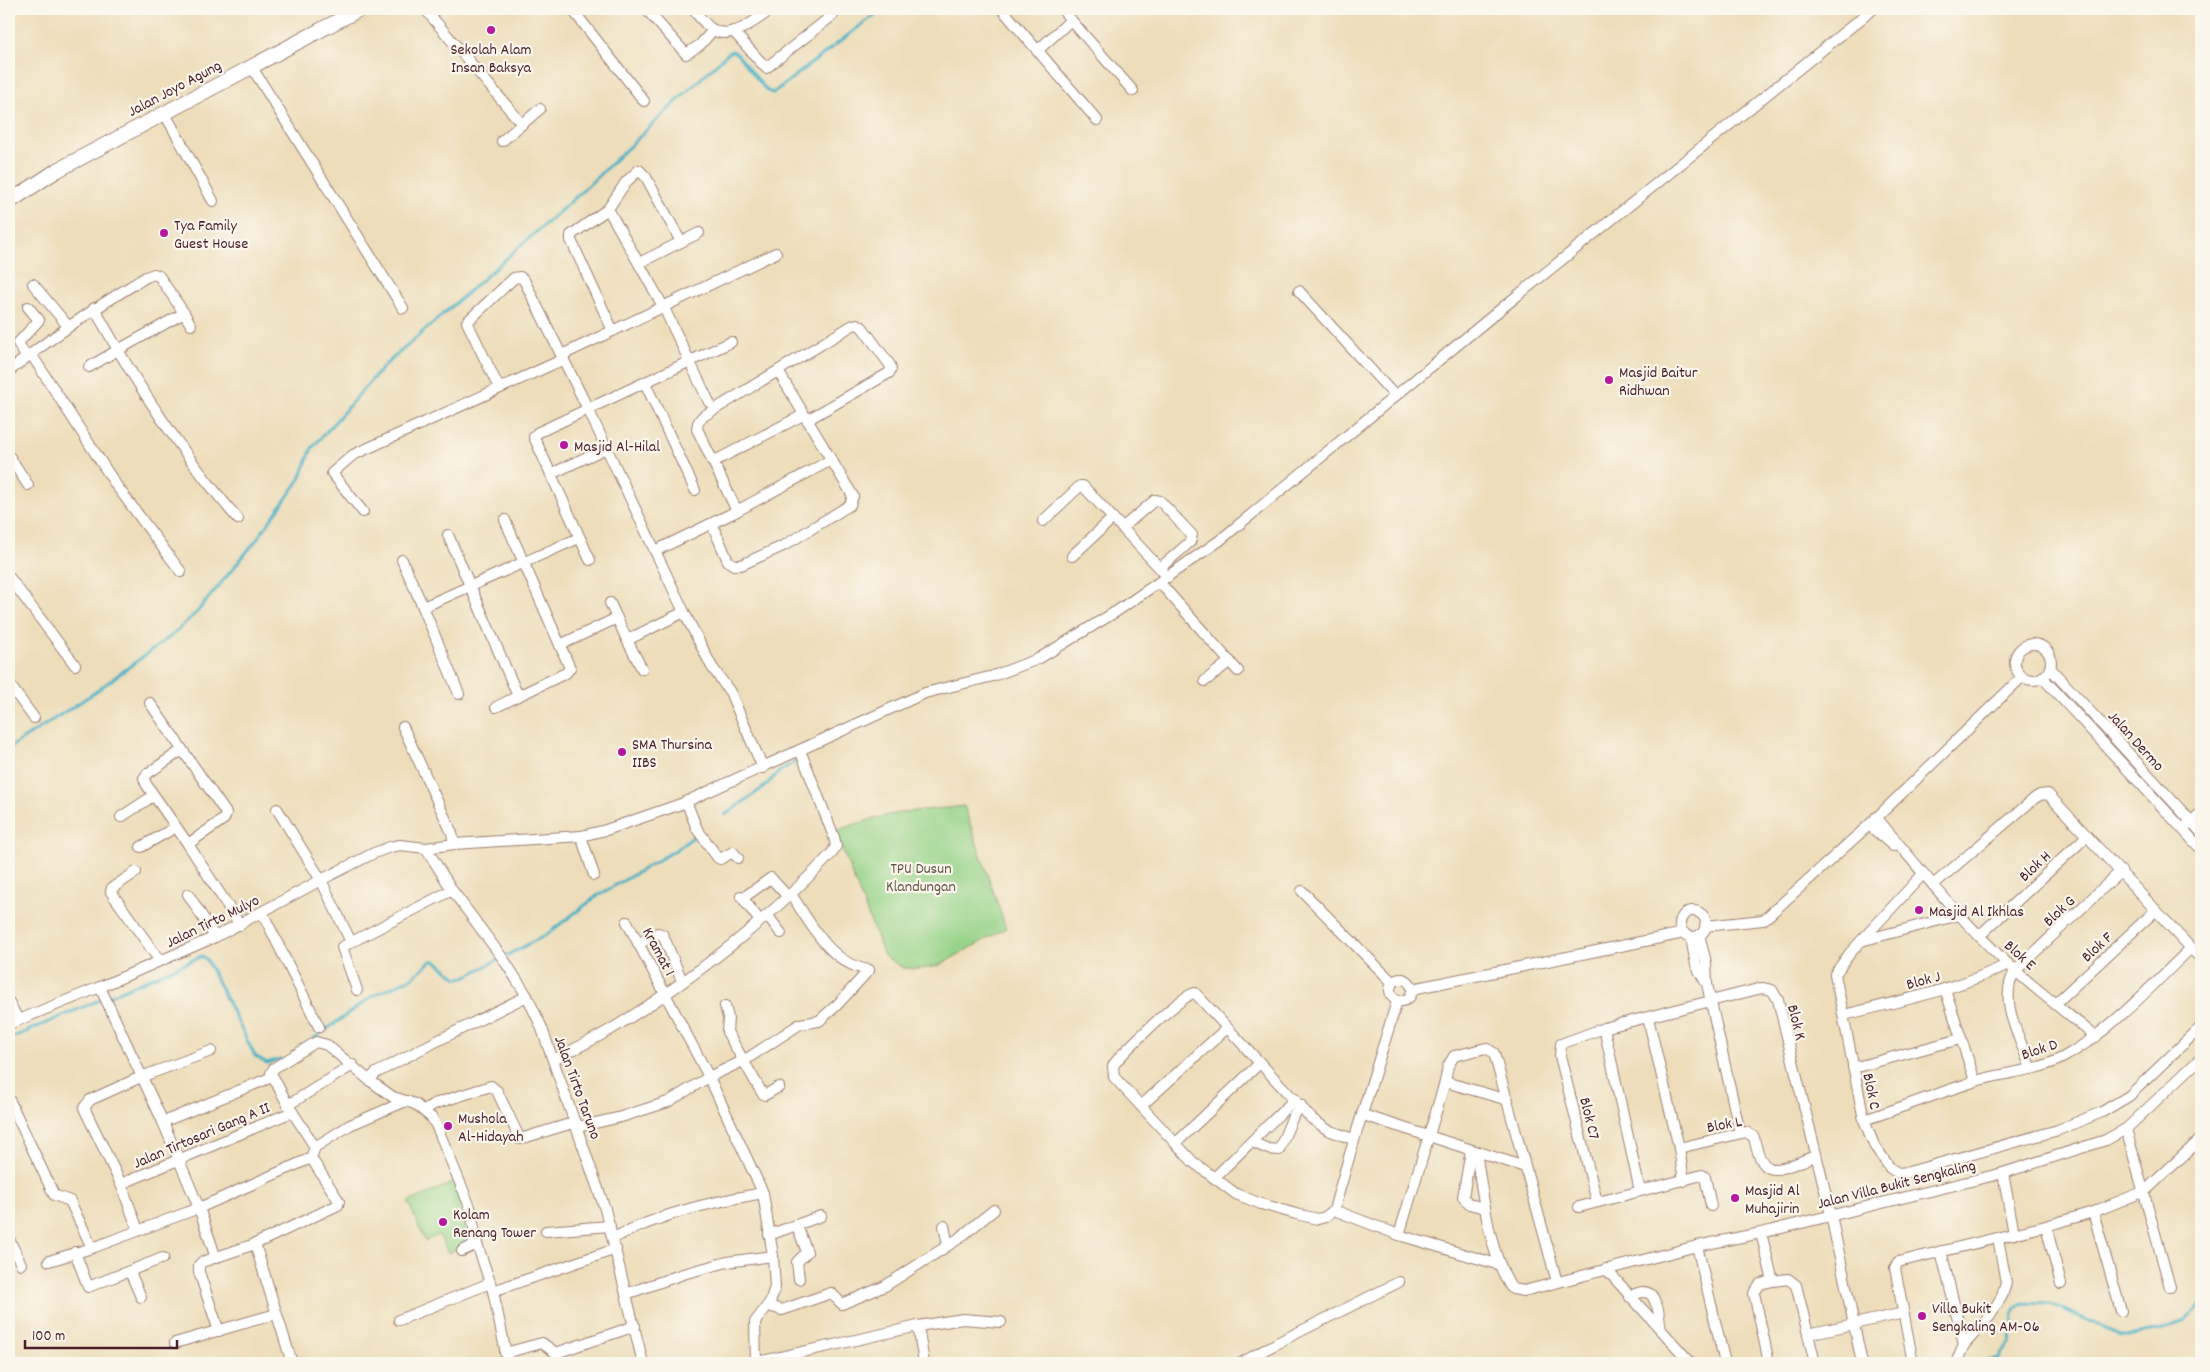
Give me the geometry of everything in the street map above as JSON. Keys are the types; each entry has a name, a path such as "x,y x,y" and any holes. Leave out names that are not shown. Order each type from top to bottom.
{"main road":[{"name":"Jalan Joyo Agung","path":"9,202 56,171 360,9"}],"street":[{"path":"426,9 522,124"},
{"path":"572,9 644,101"},
{"path":"646,9 686,54 700,45 712,30"},
{"path":"693,9 712,30 732,31 748,26 772,9"},
{"path":"732,31 766,68 833,15 827,9"},
{"path":"1002,9 1097,120"},
{"path":"1062,9 1133,92"},
{"name":"Jalan Tirto Mulyo","path":"14,1022 104,994 160,961 215,937 374,853 390,847 400,845 426,848 454,844 580,836 635,822 763,768 925,693 993,676 1038,659 1084,632 1164,580 1219,541 1873,9"},
{"path":"1037,51 1071,20"},
{"path":"251,66 403,308"},
{"path":"502,140 540,109"},
{"path":"164,112 213,201"},
{"path":"613,331 570,238 574,232 608,209 626,182 639,170 646,177 681,242"},
{"path":"608,209 664,308 709,402"},
{"path":"639,263 699,234"},
{"path":"363,512 333,476 334,470 355,454 499,388 776,253"},
{"path":"9,371 94,308 154,274 159,276 191,325"},
{"path":"499,388 467,322 514,278 520,277 524,280 563,357 684,612 712,667 730,692 763,768"},
{"path":"33,284 68,326"},
{"path":"1299,291 1395,396"},
{"path":"28,308 39,320 18,343 29,355 116,485 181,572"},
{"path":"94,308 140,386 172,433 215,492 238,519"},
{"path":"90,366 184,313"},
{"path":"713,462 889,373 890,365 862,327 857,324 702,418 698,423 698,429 713,462 737,511"},
{"path":"590,560 534,437 537,433 731,342"},
{"path":"712,524 728,561 734,565 741,565 785,545 850,505 854,500 854,496 778,371"},
{"path":"645,383 695,490"},
{"path":"551,474 606,448"},
{"path":"9,456 28,485"},
{"path":"655,551 712,524 832,460"},
{"path":"1043,520 1080,486 1083,486 1160,568 1164,580 1238,671"},
{"path":"1122,528 1155,500 1160,501 1192,535 1190,542 1160,568"},
{"path":"1072,556 1113,518"},
{"path":"496,707 570,668 505,520"},
{"path":"448,535 518,696"},
{"path":"423,607 579,538"},
{"path":"402,560 459,694"},
{"path":"9,577 75,665"},
{"path":"610,603 642,669"},
{"path":"627,640 684,612"},
{"path":"560,645 616,618"},
{"name":"Jalan Dermo","path":"2022,677 2015,668 2017,652 2026,644 2038,644 2048,651 2051,662 2050,668 2201,832"},
{"path":"1205,681 1230,661"},
{"path":"1412,989 1763,920 1872,821 2022,677 2032,680 2042,678 2050,668"},
{"path":"2042,678 2201,849"},
{"path":"9,684 34,718"},
{"path":"150,703 226,813 226,817 188,844"},
{"path":"404,726 452,833 454,844"},
{"path":"182,750 144,778 153,796 188,844 240,924"},
{"path":"554,1060 617,1026 666,994 764,918 832,853 836,846 834,836 800,750"},
{"path":"1933,885 2040,795 2048,794 2201,959"},
{"path":"122,817 153,796"},
{"path":"2163,807 2172,800"},
{"path":"686,801 697,829 718,858 720,859 733,852 738,858"},
{"path":"277,809 322,880 351,942"},
{"path":"2183,829 2201,813"},
{"name":"Blok E","path":"1872,821 1959,915 2011,967 2096,1038"},
{"path":"141,847 176,827"},
{"path":"580,836 594,875"},
{"name":"Blok H","path":"1980,936 2087,836"},
{"name":"Jalan Tirto Taruno","path":"426,848 452,890 527,996 541,1026 577,1124 610,1226 643,1363"},
{"name":"Blok G","path":"2011,967 2121,871"},
{"path":"136,872 112,888 111,892 160,961"},
{"name":"Blok C","path":"1923,874 1860,941 1838,967 1835,974 1864,1120 1879,1153 1890,1168 1898,1172 1909,1172 2058,1130 2102,1112 2129,1096 2201,1027"},
{"path":"315,1147 290,1109 271,1073 274,1068 316,1042 327,1045 372,1077 393,1097 428,1108 491,1086 497,1091 520,1139 577,1124 621,1117 668,1102 709,1077 745,1060 800,1024 819,1021 837,1005 869,970 847,963 838,957 789,896 771,878 742,897 782,934"},
{"path":"357,990 342,947 452,890"},
{"path":"1302,891 1392,982"},
{"path":"188,894 215,937"},
{"name":"Blok F","path":"2056,1003 2156,910"},
{"path":"262,912 319,1027"},
{"path":"1860,941 1959,915"},
{"name":"Kramat 1","path":"627,922 709,1077 763,1193 773,1256 775,1287 770,1302"},
{"path":"638,944 658,933 663,935 682,981"},
{"path":"1695,933 1706,962 1706,984 1740,1133"},
{"name":"Blok D","path":"1864,1120 1975,1081 2032,1069 2062,1058 2096,1038 2191,948"},
{"path":"2011,967 2007,991 2009,1005 2032,1069"},
{"name":"Blok J","path":"1844,1015 1945,989 2011,967"},
{"path":"1392,982 1400,979 1406,980 1412,989"},
{"path":"1392,982 1390,991 1392,997 1397,1001 1408,999 1412,989"},
{"name":"Blok K","path":"1564,1042 1604,1028 1711,1003 1762,988 1772,990 1776,994 1831,1214 1862,1363"},
{"path":"1945,989 1975,1081"},
{"path":"1353,1139 1320,1125 1194,993 1189,993 1183,997 1113,1066 1114,1077 1198,1166 1214,1178 1245,1198 1318,1219 1325,1217 1334,1210 1353,1139 1363,1115 1397,1001"},
{"path":"104,994 179,1160 199,1208 216,1258"},
{"path":"372,1077 527,996"},
{"path":"9,1002 14,1022"},
{"path":"725,1006 728,1018 727,1032 762,1092 765,1095 780,1087"},
{"path":"1648,1018 1679,1148 1684,1181"},
{"path":"1141,1106 1227,1028"},
{"path":"1604,1028 1640,1191"},
{"path":"1853,1068 1960,1039"},
{"name":"Blok C7","path":"1564,1042 1560,1047 1560,1056 1597,1202"},
{"path":"1399,1235 1445,1082 1448,1066 1454,1056 1489,1049 1496,1058 1558,1282"},
{"path":"138,1230 121,1184 84,1108 90,1100 141,1077 211,1051"},
{"name":"Jalan Villa Bukit Sengkaling","path":"1500,1265 1510,1286 1513,1289 1524,1291 1697,1246 1761,1233 1831,1214 2003,1173 2106,1140 2126,1129 2201,1058"},
{"path":"1176,1143 1260,1063"},
{"name":"Jalan Tirtosari Gang A II","path":"121,1184 179,1160 290,1109 353,1065"},
{"path":"162,1122 272,1077"},
{"path":"1445,1082 1508,1100"},
{"path":"9,1099 54,1195 70,1201 92,1248"},
{"path":"49,1261 92,1248 199,1208 311,1158 315,1147 350,1125 406,1101"},
{"path":"1214,1178 1252,1142 1290,1112 1298,1102"},
{"path":"428,1108 470,1207 477,1244 491,1287 507,1358 542,1343 556,1353 560,1363"},
{"path":"1252,1142 1268,1149 1279,1150 1290,1112"},
{"path":"1363,1115 1525,1167"},
{"path":"2126,1129 2145,1191 2170,1287"},
{"name":"Blok L","path":"1679,1148 1740,1133 1751,1133 1763,1165 1772,1169 1816,1156"},
{"path":"1913,1363 1896,1280 1896,1265 1898,1262 2046,1226 2093,1212 2145,1191 2201,1139"},
{"path":"1474,1151 1485,1208 1500,1265"},
{"path":"1474,1151 1463,1197 1469,1204 1485,1208"},
{"path":"219,1331 199,1272 199,1265 202,1262 255,1244 338,1205 339,1201 311,1158"},
{"path":"2003,1173 2014,1234"},
{"path":"1579,1207 1704,1175 1711,1206"},
{"path":"613,1238 636,1226 677,1211 711,1202 763,1193"},
{"path":"994,1210 948,1245 885,1286 844,1305 832,1293 782,1310 772,1307 770,1302 755,1322 754,1363 918,1326 963,1319 1001,1322"},
{"path":"1334,1210 1399,1235 1500,1265"},
{"path":"2093,1212 2121,1311"},
{"path":"769,1235 821,1216"},
{"path":"546,1231 610,1226"},
{"path":"797,1226 808,1252 797,1262 799,1279"},
{"path":"944,1226 948,1245"},
{"path":"2046,1226 2062,1284"},
{"path":"1761,1233 1773,1281"},
{"path":"1956,1363 1964,1345 1990,1316 2002,1296 2006,1283 1998,1238"},
{"path":"9,1239 21,1264"},
{"path":"255,1244 292,1363"},
{"path":"462,1250 477,1244"},
{"path":"1697,1246 1726,1363"},
{"path":"398,1320 491,1287 616,1250"},
{"path":"1941,1251 1964,1345"},
{"path":"75,1252 88,1287 163,1258"},
{"path":"626,1294 683,1274 727,1262 773,1256"},
{"path":"1606,1270 1691,1363"},
{"path":"130,1272 141,1297"},
{"path":"1769,1363 1754,1293 1760,1284 1788,1279 1796,1285 1815,1363"},
{"path":"1242,1363 1280,1341 1399,1282"},
{"path":"1630,1297 1636,1292 1652,1295 1658,1309 1661,1332"},
{"path":"1808,1334 1904,1313"},
{"path":"175,1343 276,1314"},
{"path":"556,1353 634,1326"},
{"path":"918,1326 924,1363"}],"green space":[{"name":"TPU Dusun Klandungan","path":"964,806 1006,928 938,966 920,969 903,968 884,956 835,831 897,813"},
{"name":"Kolam Renang Tower","path":"457,1181 473,1242 448,1253 439,1235 425,1241 408,1202"}],"waterway":[{"path":"9,748 91,695 171,636 197,612 255,542 300,479 312,448 383,367 577,196 729,52 733,51 738,55 767,91 773,93 882,9"},
{"path":"725,815 764,787 780,771 798,760"},
{"path":"313,1039 373,996 412,978 431,961 436,961 457,978 465,977 546,935 597,896 674,851 696,835"},
{"path":"9,1039 202,956 206,959 255,1056 267,1063 280,1059"},
{"path":"1980,1363 1998,1358 2011,1343 2013,1314 2017,1306 2023,1303 2051,1304 2121,1335 2134,1335 2160,1330 2185,1321 2201,1305"}],"place":[{"name":"Sekolah Alam Insan Baksya","path":"491,30"},
{"name":"Tya Family Guest House","path":"164,233"},
{"name":"Masjid Baitur Ridhwan","path":"1609,380"},
{"name":"Masjid Al-Hilal","path":"564,445"},
{"name":"SMA Thursina IIBS","path":"622,752"},
{"name":"Masjid Al Ikhlas","path":"1919,910"},
{"name":"Mushola Al-Hidayah","path":"448,1126"},
{"name":"Masjid Al Muhajirin","path":"1735,1198"},
{"name":"Kolam Renang Tower","path":"443,1222"},
{"name":"Villa Bukit Sengkaling AM-06","path":"1922,1316"}]}
